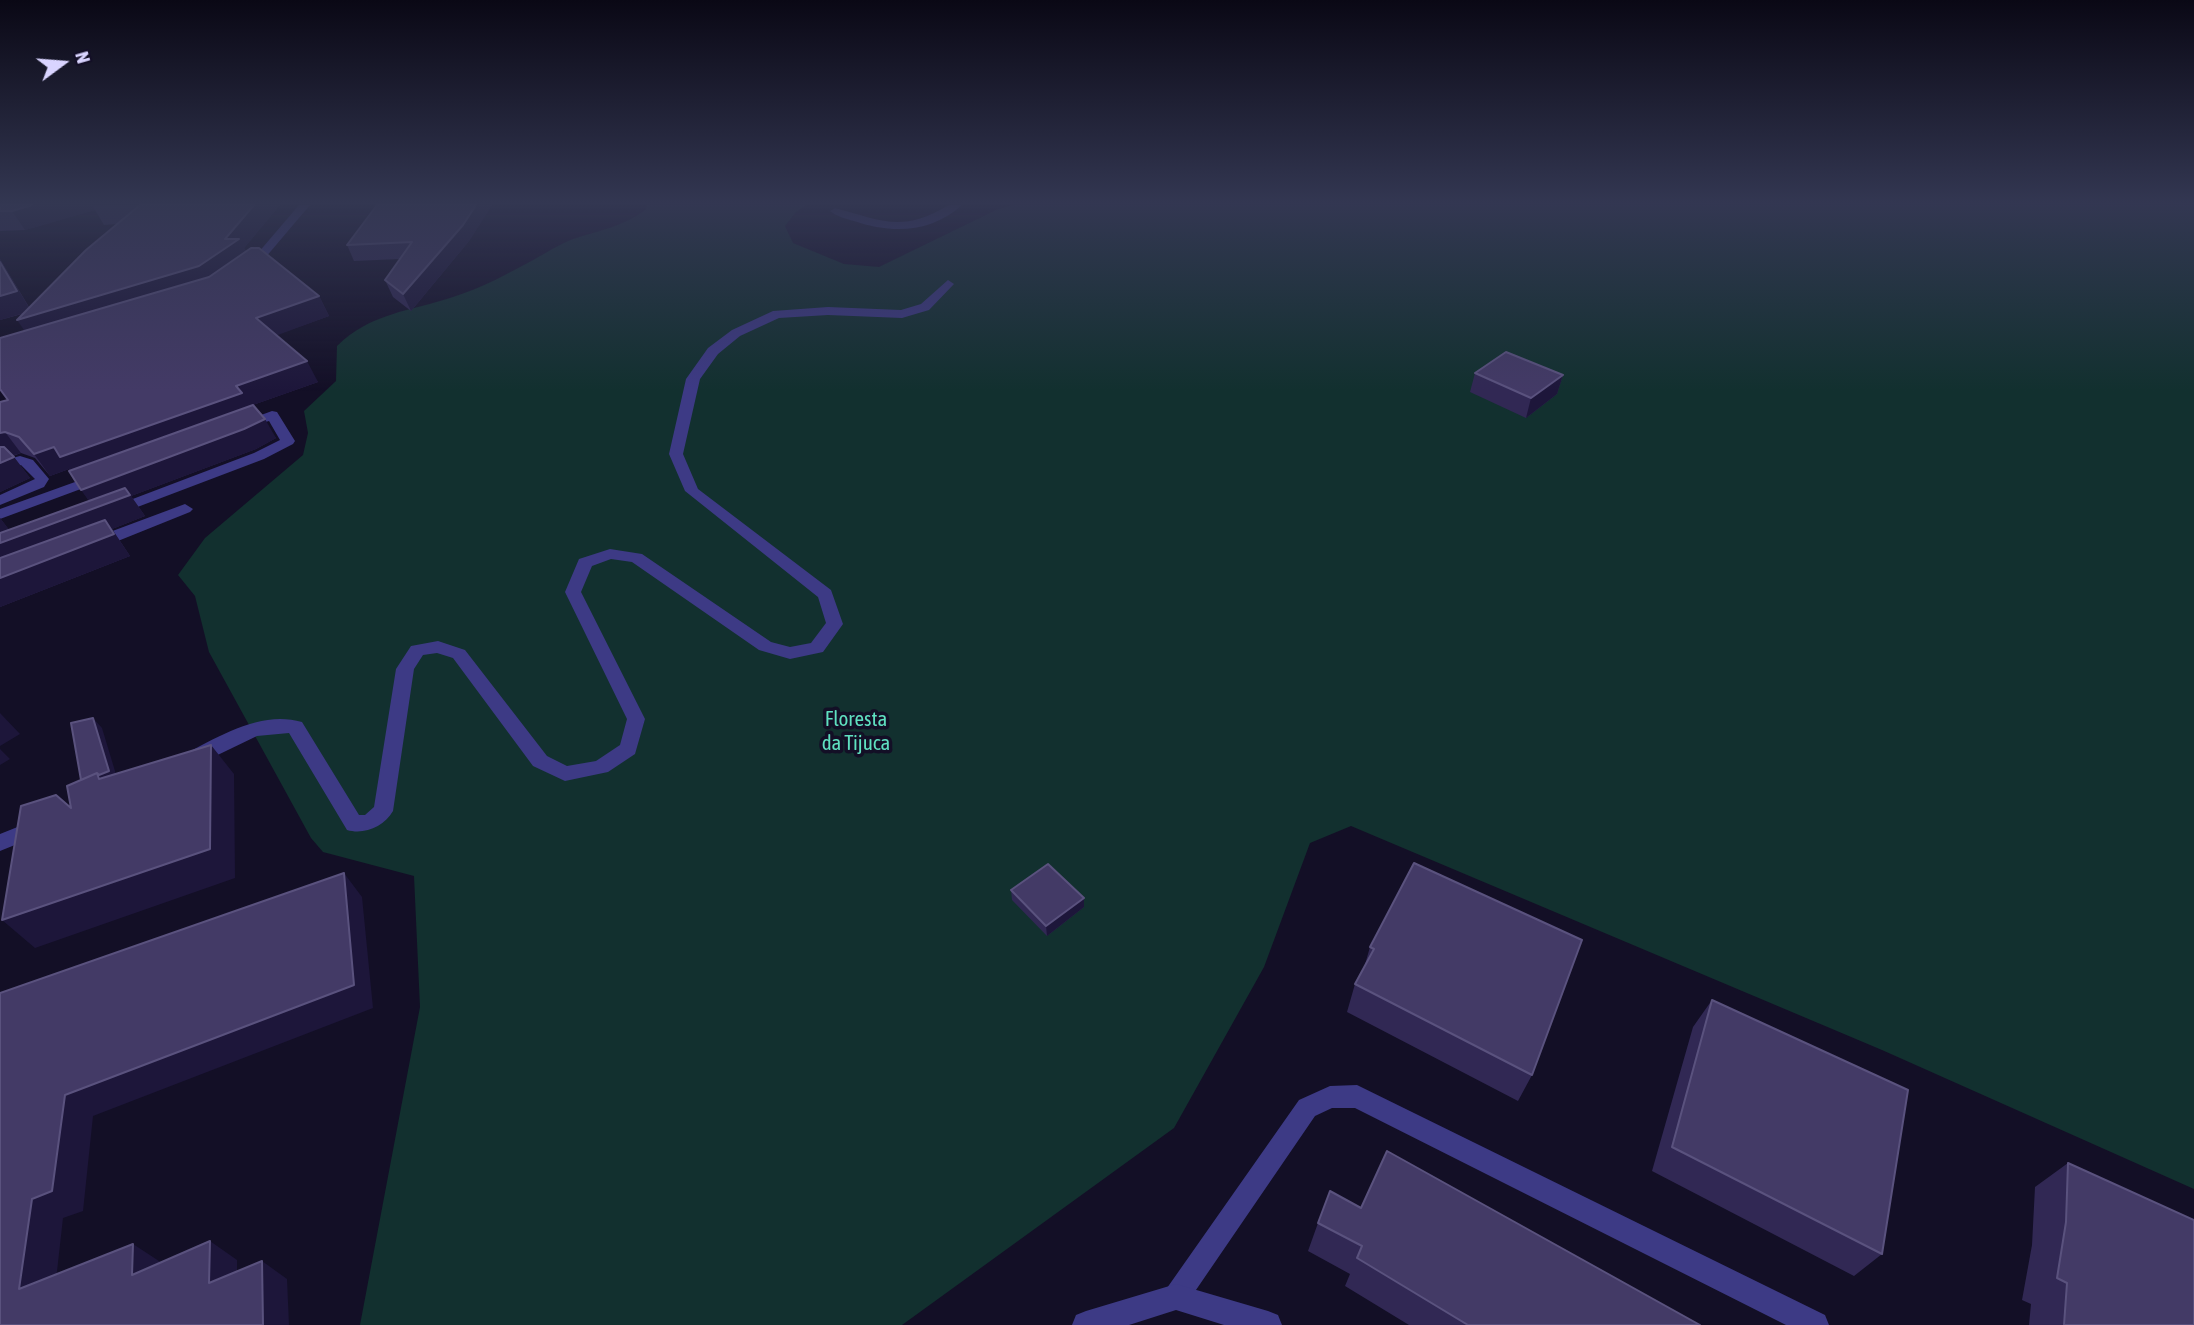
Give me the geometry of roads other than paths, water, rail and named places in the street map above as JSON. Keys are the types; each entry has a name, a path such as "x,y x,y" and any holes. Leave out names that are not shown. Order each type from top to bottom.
{"street":[{"path":"240,277 252,267"},
{"path":"181,764 253,729 276,723 295,727 354,824 370,822 383,811 405,669 417,650 438,647 459,654 540,761 565,774 601,767 628,749 636,719 573,592 585,563 610,554 636,558 765,646 790,653 817,648 835,624 825,594 692,491 676,454 693,379 720,345 736,333 777,314 828,311 902,314 925,307 948,284"},
{"path":"104,515 259,456 288,441 272,415 230,429"},
{"path":"0,466 23,459 29,461 42,479 39,484 0,500"},
{"path":"0,514 115,471"},
{"path":"83,548 185,509"},
{"path":"0,843 48,822"},
{"path":"1176,1297 1307,1108 1330,1097 1357,1096 1815,1325"},
{"path":"1086,1325 1176,1297 1268,1325"}],"park label":[{"name":"Floresta da Tijuca","path":"856,731"}]}
